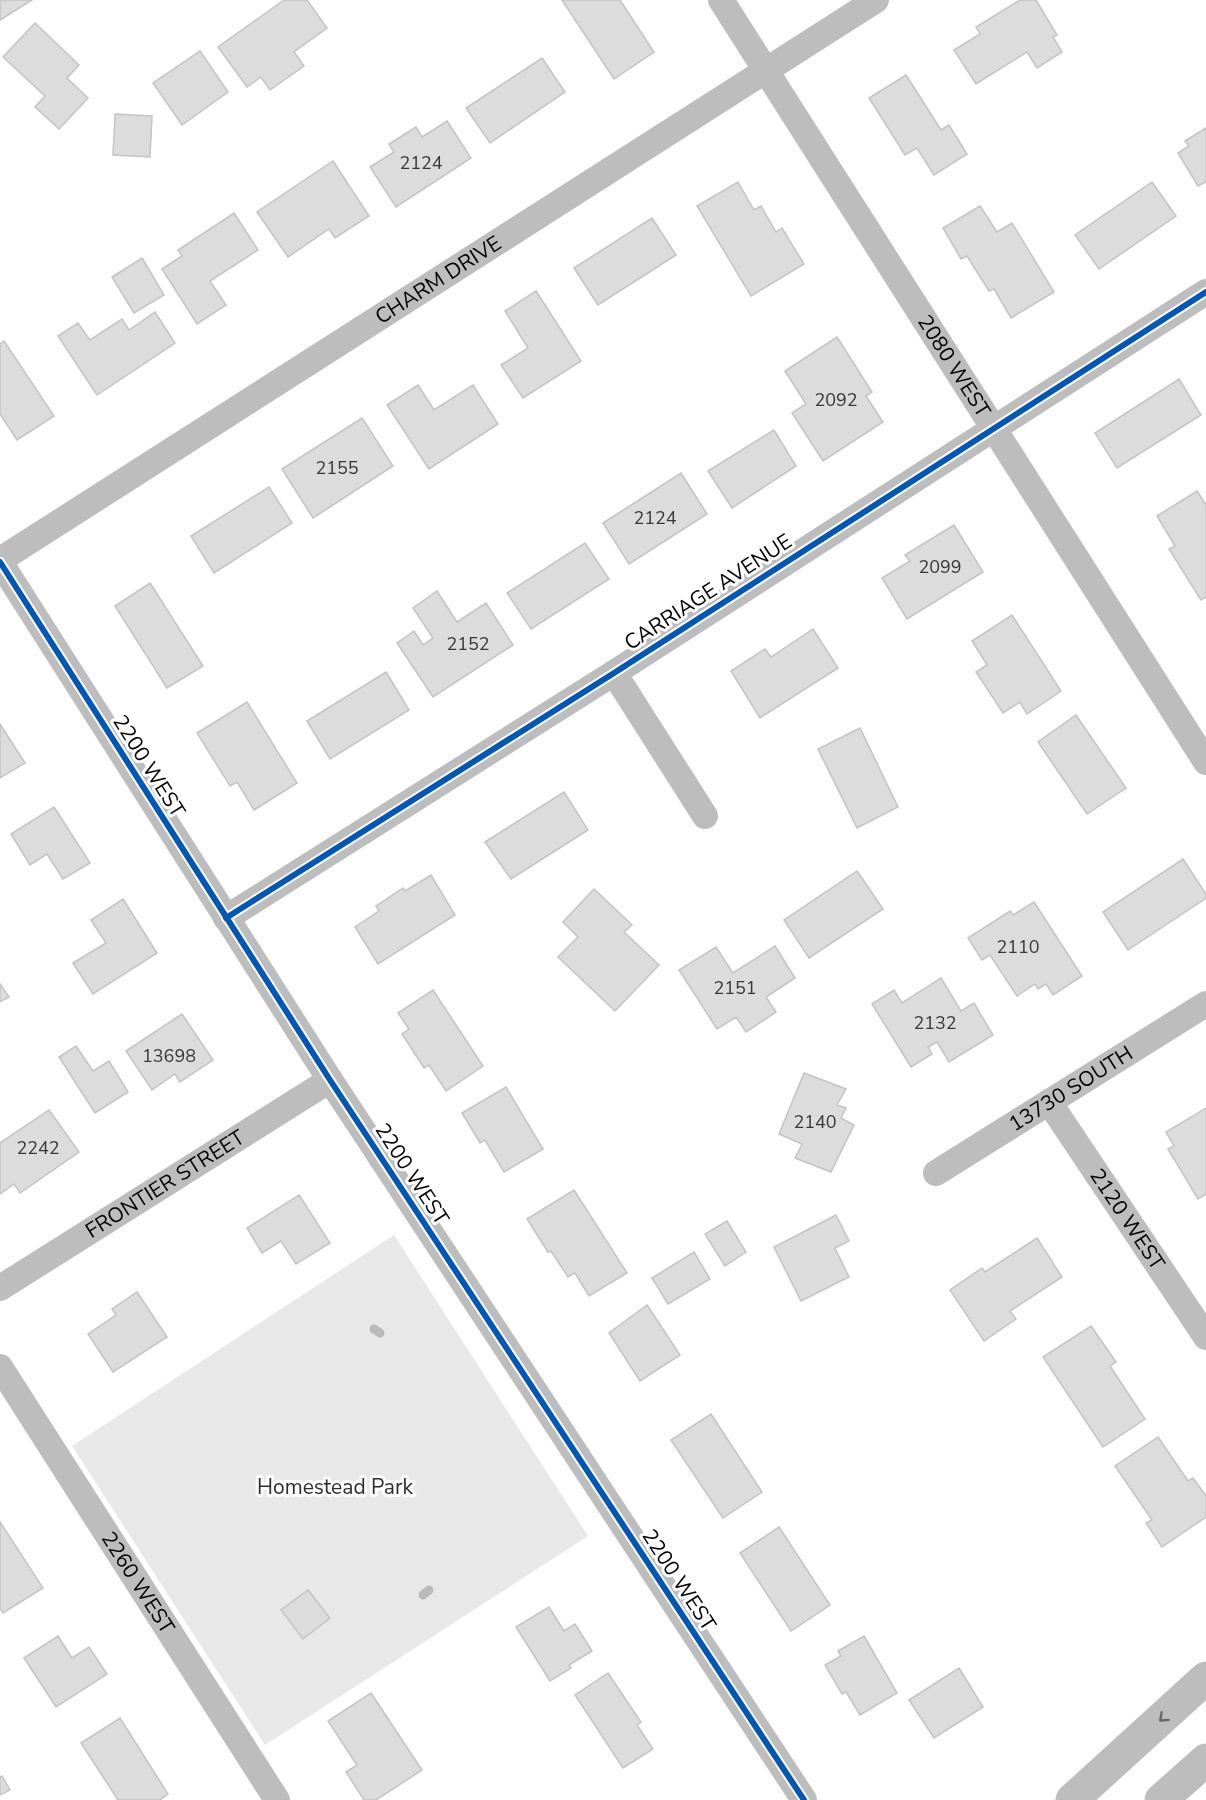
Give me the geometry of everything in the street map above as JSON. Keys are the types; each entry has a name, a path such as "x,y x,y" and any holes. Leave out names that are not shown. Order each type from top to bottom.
{"highway":[{"path":"1072,1800 1206,1678"},
{"path":"1161,1800 1206,1760"}],"street":[{"name":"2080 WEST","path":"721,0 1206,762"},
{"name":"CHARM DRIVE","path":"0,561 876,0"},
{"name":"CARRIAGE AVENUE","path":"226,918 614,673 1206,292"},
{"name":"2200 WEST","path":"0,561 330,1080 804,1800"},
{"path":"614,673 705,816"},
{"name":"13730 SOUTH","path":"936,1173 1206,1004"},
{"name":"FRONTIER STREET","path":"0,1288 330,1080"},
{"name":"2120 WEST","path":"1049,1102 1206,1337"},
{"name":"2260 WEST","path":"0,1367 277,1800"}],"green space":[{"name":"Homestead Park","path":"394,1235 588,1536 265,1745 72,1446"}],"building":[{"path":"0,0 32,0 0,20"},
{"path":"284,0 307,0 327,28 294,52 304,66 270,90 261,77 247,87 218,47"},
{"path":"562,0 620,0 654,52 614,79"},
{"path":"1020,0 1036,0 1057,35 1053,37 1062,52 1037,68 1027,52 976,84 954,50 980,34 976,27"},
{"path":"35,23 79,65 67,78 88,98 59,129 35,107 45,96 3,57"},
{"path":"200,51 228,92 182,125 153,83"},
{"path":"542,58 565,92 490,143 466,108"},
{"path":"906,75 941,130 949,125 967,154 934,175 917,148 905,155 869,98"},
{"path":"115,114 152,116 150,157 113,155"},
{"path":"447,121 471,158 396,207 370,167 394,152 389,144 416,127 422,137"},
{"path":"1206,128 1206,182 1198,186 1178,153 1189,146 1185,141"},
{"path":"333,161 369,216 335,238 329,229 288,257 257,212"},
{"path":"738,182 754,210 761,206 776,232 782,228 804,264 751,296 697,206"},
{"path":"1152,182 1176,216 1099,269 1075,235"},
{"path":"980,206 997,232 1012,223 1054,292 1011,318 994,289 989,291 967,256 961,259 943,228"},
{"path":"234,213 258,250 210,281 226,305 197,324 162,269 182,256 178,250"},
{"path":"652,218 676,255 598,305 574,268"},
{"path":"142,258 164,295 134,313 112,277"},
{"path":"536,291 581,361 523,398 501,365 528,348 505,311"},
{"path":"155,312 175,343 97,395 58,336 78,323 90,340 122,319 129,330"},
{"path":"837,337 872,392 866,396 883,422 823,461 792,413 806,404 785,371"},
{"path":"4,341 54,416 17,440 0,414 0,344"},
{"path":"1179,379 1201,415 1117,468 1095,433"},
{"path":"418,385 434,410 473,385 498,424 429,469 387,405"},
{"path":"362,418 393,466 313,518 282,469"},
{"path":"774,430 796,466 732,508 708,471"},
{"path":"681,473 707,514 629,564 603,523"},
{"path":"269,487 292,523 214,573 191,536"},
{"path":"1197,491 1206,505 1206,597 1201,600 1169,549 1175,546 1157,516"},
{"path":"954,525 983,572 907,619 882,578 910,561 905,555"},
{"path":"585,543 609,579 531,629 507,593"},
{"path":"150,583 203,666 167,688 115,606"},
{"path":"437,591 457,622 486,603 513,645 433,697 397,643 414,631 423,645 433,638 413,608"},
{"path":"1012,615 1061,691 1027,714 1020,702 1003,713 976,672 987,665 972,641"},
{"path":"813,629 838,668 760,718 731,671 765,649 771,657"},
{"path":"386,672 409,710 330,759 307,721"},
{"path":"247,702 297,783 254,810 237,782 230,786 197,733"},
{"path":"1076,715 1126,788 1087,814 1038,742"},
{"path":"0,724 25,763 0,778"},
{"path":"860,728 898,807 857,828 818,749"},
{"path":"564,792 588,830 511,879 485,842"},
{"path":"54,807 90,863 63,879 47,854 30,865 11,834"},
{"path":"1183,859 1206,894 1206,898 1128,950 1103,912"},
{"path":"857,871 883,909 809,958 784,920"},
{"path":"431,875 455,915 378,964 355,927 379,911 376,906 403,888 405,891"},
{"path":"594,889 632,925 624,932 659,965 615,1011 558,957 578,937 563,922"},
{"path":"123,899 157,953 93,994 73,963 106,943 91,920"},
{"path":"1034,902 1082,976 1053,995 1046,984 1038,989 1035,984 1017,996 990,955 982,960 968,938 1010,911 1013,915"},
{"path":"775,946 795,978 766,997 776,1012 746,1032 736,1017 717,1029 679,970 716,947 733,973"},
{"path":"941,978 961,1011 974,1003 993,1035 949,1062 937,1042 928,1047 932,1054 911,1067 872,1004 894,990 902,1003"},
{"path":"0,984 9,997 0,1002"},
{"path":"433,990 483,1066 446,1091 429,1065 424,1068 402,1034 409,1029 398,1013"},
{"path":"182,1014 213,1060 180,1082 175,1074 152,1090 126,1051"},
{"path":"76,1046 93,1071 109,1061 128,1092 95,1113 59,1057"},
{"path":"804,1073 846,1089 837,1105 846,1108 841,1118 854,1125 831,1172 795,1158 802,1144 779,1134"},
{"path":"506,1087 543,1149 504,1172 485,1140 480,1143 462,1113"},
{"path":"1206,1108 1206,1194 1198,1199 1168,1149 1174,1146 1166,1132"},
{"path":"49,1110 79,1152 20,1193 14,1184 0,1194 0,1143"},
{"path":"574,1190 627,1273 589,1296 575,1273 568,1277 551,1251 548,1252 527,1219"},
{"path":"299,1195 330,1243 296,1264 281,1241 262,1253 247,1228"},
{"path":"836,1215 849,1241 835,1248 849,1277 801,1301 774,1247"},
{"path":"727,1221 746,1252 725,1266 705,1234"},
{"path":"1037,1238 1062,1277 1010,1311 1016,1319 984,1341 950,1290 982,1268 985,1272"},
{"path":"694,1252 710,1279 668,1304 652,1278"},
{"path":"137,1292 167,1337 113,1372 88,1334 116,1315 112,1309"},
{"path":"647,1305 680,1355 640,1381 609,1333"},
{"path":"1091,1326 1116,1362 1110,1366 1145,1419 1103,1447 1043,1357"},
{"path":"711,1414 762,1492 723,1518 671,1440"},
{"path":"1158,1437 1188,1481 1193,1478 1206,1496 1206,1517 1162,1547 1146,1523 1152,1520 1115,1466"},
{"path":"0,1522 43,1588 3,1613 0,1608"},
{"path":"779,1527 830,1605 791,1631 740,1553"},
{"path":"308,1590 330,1618 303,1639 281,1610"},
{"path":"549,1607 564,1631 575,1624 592,1651 569,1665 571,1668 550,1681 516,1627"},
{"path":"58,1636 72,1658 89,1647 107,1674 56,1707 24,1658"},
{"path":"864,1636 897,1693 860,1715 846,1692 842,1694 825,1665 841,1656 838,1651"},
{"path":"959,1668 983,1707 934,1738 909,1700"},
{"path":"608,1673 641,1722 637,1725 653,1749 623,1768 575,1695"},
{"path":"371,1693 422,1770 376,1800 364,1800 346,1772 357,1765 328,1721"},
{"path":"120,1718 168,1794 160,1800 118,1800 81,1743"},
{"path":"2,1776 10,1790 0,1795 0,1777"}],"waterway":[{"path":"374,1329 380,1333"},
{"path":"423,1595 429,1590"}],"cycle path":[{"path":"226,918 614,673 1206,292"},
{"path":"0,562 330,1080 804,1800"}]}
